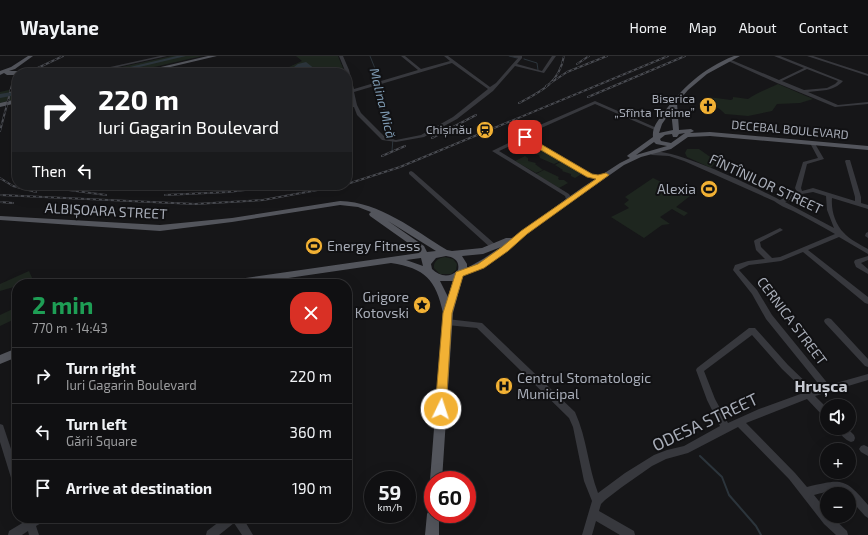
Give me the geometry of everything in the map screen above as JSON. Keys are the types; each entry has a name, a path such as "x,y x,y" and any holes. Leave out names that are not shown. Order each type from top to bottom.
{"main road":[{"path":"0,73 23,62 31,56"},
{"path":"161,68 215,56"},
{"path":"674,102 675,125 672,145 660,144 656,137 656,129 663,118 674,102 682,91 694,81 728,60 738,56"},
{"path":"23,62 23,65 26,68"},
{"path":"0,73 12,72"},
{"path":"0,105 12,102"},
{"path":"663,118 675,125"},
{"path":"656,129 675,125"},
{"path":"392,260 409,263 432,275 445,279 452,278 481,266 505,249 524,232 675,125"},
{"name":"DECEBAL BOULEVARD","path":"675,125 690,131 710,134 868,148"},
{"name":"DECEBAL BOULEVARD","path":"622,164 666,149 686,135 710,134"},
{"name":"ALBIȘOARA STREET","path":"2,219 160,228 232,220 340,203 357,204 383,214 444,254"},
{"name":"ALBIȘOARA STREET","path":"370,209 375,216 421,248 426,259"},
{"path":"403,257 426,259 444,254 478,252 494,247 524,232"},
{"path":"260,279 392,260 403,257 413,251 414,244"},
{"path":"444,254 458,257 462,262 463,269 459,274 447,318"},
{"path":"426,259 428,270 444,295 447,318 437,471"},
{"path":"0,360 12,354"},
{"path":"432,535 433,523"}],"street":[{"path":"109,68 165,56"},
{"path":"341,56 346,68"},
{"path":"403,56 421,71"},
{"path":"446,56 491,90"},
{"path":"352,88 359,114 390,141 419,137 455,118 491,90 521,57 512,56"},
{"path":"514,65 543,72 554,56"},
{"path":"776,56 841,81 829,90 810,89 800,91"},
{"path":"809,56 868,75"},
{"path":"728,60 839,106 868,103"},
{"path":"353,91 452,61"},
{"path":"778,82 807,68"},
{"path":"800,91 812,85"},
{"path":"565,203 568,199 567,195 495,151 525,137 525,134 528,132 595,102 656,129"},
{"path":"352,106 356,105"},
{"path":"525,137 590,175 598,177 606,175"},
{"path":"800,193 798,188 805,163 821,159 812,143"},
{"path":"672,145 673,152 680,158"},
{"name":"FÎNTÎNILOR STREET","path":"652,153 664,153 680,158 779,203 841,234 868,252"},
{"path":"848,162 857,192 858,204"},
{"path":"411,173 494,247"},
{"path":"779,203 800,193 813,190 868,207"},
{"name":"FÎNTÎNILOR STREET","path":"829,194 828,208 834,223 841,234"},
{"path":"780,230 756,241 758,248 770,260 781,259 841,234"},
{"path":"803,249 868,301"},
{"path":"868,258 857,262 858,265 868,272"},
{"name":"CERNICA STREET","path":"770,260 743,264 737,267 736,270 755,292 770,317 827,388"},
{"path":"447,318 479,325 572,415 578,427 589,481 597,501 587,535"},
{"path":"828,322 868,364"},
{"path":"726,428 711,400 700,370 752,330 820,406"},
{"name":"ODESA STREET","path":"597,501 608,490 664,455 686,450 739,422 810,394 868,377"},
{"path":"739,422 806,492 843,535"},
{"path":"0,428 12,465"},
{"path":"848,435 851,438"},
{"path":"806,492 832,486 842,486 848,489 868,513"},
{"path":"594,514 630,535"},
{"path":"13,535 27,523"},
{"path":"30,523 34,535"},
{"path":"211,535 226,523"},
{"path":"240,523 248,535"}],"shaded area":[{"path":"172,56 202,56 150,68 117,68"},
{"path":"296,56 338,56 343,68 287,68 302,61"},
{"path":"306,62 314,68 293,68 298,64"},
{"path":"778,84 813,99 800,103 777,104 772,111 748,116 725,114 707,99 708,97 731,100 733,97 748,99 759,92"},
{"path":"12,89 12,100 0,103 0,92"},
{"path":"541,149 561,161 554,164 540,158 539,155 532,153"},
{"path":"687,149 699,149 716,161 711,168 687,157 685,153"},
{"path":"525,156 528,158 528,161 536,163 535,164 543,170 536,173 515,161"},
{"path":"562,161 583,173 575,178 571,176 571,174 562,171 563,170 555,165"},
{"path":"544,170 559,177 559,180 564,180 568,183 559,188 536,174"},
{"path":"653,178 690,196 676,207 688,213 684,216 672,209 660,217 670,224 662,225 644,238 611,217 629,208 624,204 629,200 625,197"},
{"path":"445,257 453,259 457,264 456,270 451,274 440,274 434,268 434,263 437,260"},
{"path":"29,271 33,279 12,279 12,287 0,291 0,284"},
{"path":"12,309 12,320 0,326 0,315"}],"waterway":[{"path":"130,68 184,56"},
{"name":"Malina Mică","path":"370,56 378,76 379,99 383,105 387,125 393,138 392,151"},
{"path":"509,56 517,58"},
{"path":"524,59 537,63 538,70"},
{"path":"0,96 12,94"},
{"name":"Malina Mică","path":"700,456 722,477 729,495 756,526 761,535"}],"railway":[{"path":"38,68 63,56"},
{"path":"550,83 558,73 564,56"},
{"path":"577,64 589,56"},
{"path":"550,83 567,72 607,56"},
{"path":"352,182 400,167 668,56"},
{"path":"588,97 685,56"},
{"path":"519,103 542,90 550,83"},
{"path":"546,86 550,83"},
{"path":"10,92 12,85"},
{"path":"0,131 9,97"},
{"path":"432,138 476,115"},
{"path":"382,156 405,146"},
{"path":"0,178 12,185"},
{"path":"28,190 36,192"},
{"path":"68,190 106,195"},
{"path":"165,195 245,190"},
{"path":"0,195 195,204 263,200 318,190"},
{"path":"0,202 13,203"}],"place":[{"name":"Biserica „Sfînta Treime”","path":"708,106"},
{"name":"Chișinău","path":"485,130"},
{"name":"Alexia","path":"709,189"},
{"name":"Energy Fitness","path":"314,246"},
{"name":"Grigore Kotovski","path":"422,305"},
{"name":"Centrul Stomatologic Municipal","path":"504,386"}],"district":[{"name":"Hrușca","path":"821,386"}],"route":[{"path":"441,409 448,313 459,274 481,266 505,249 524,232 606,175 601,177 592,176 525,137"}]}
